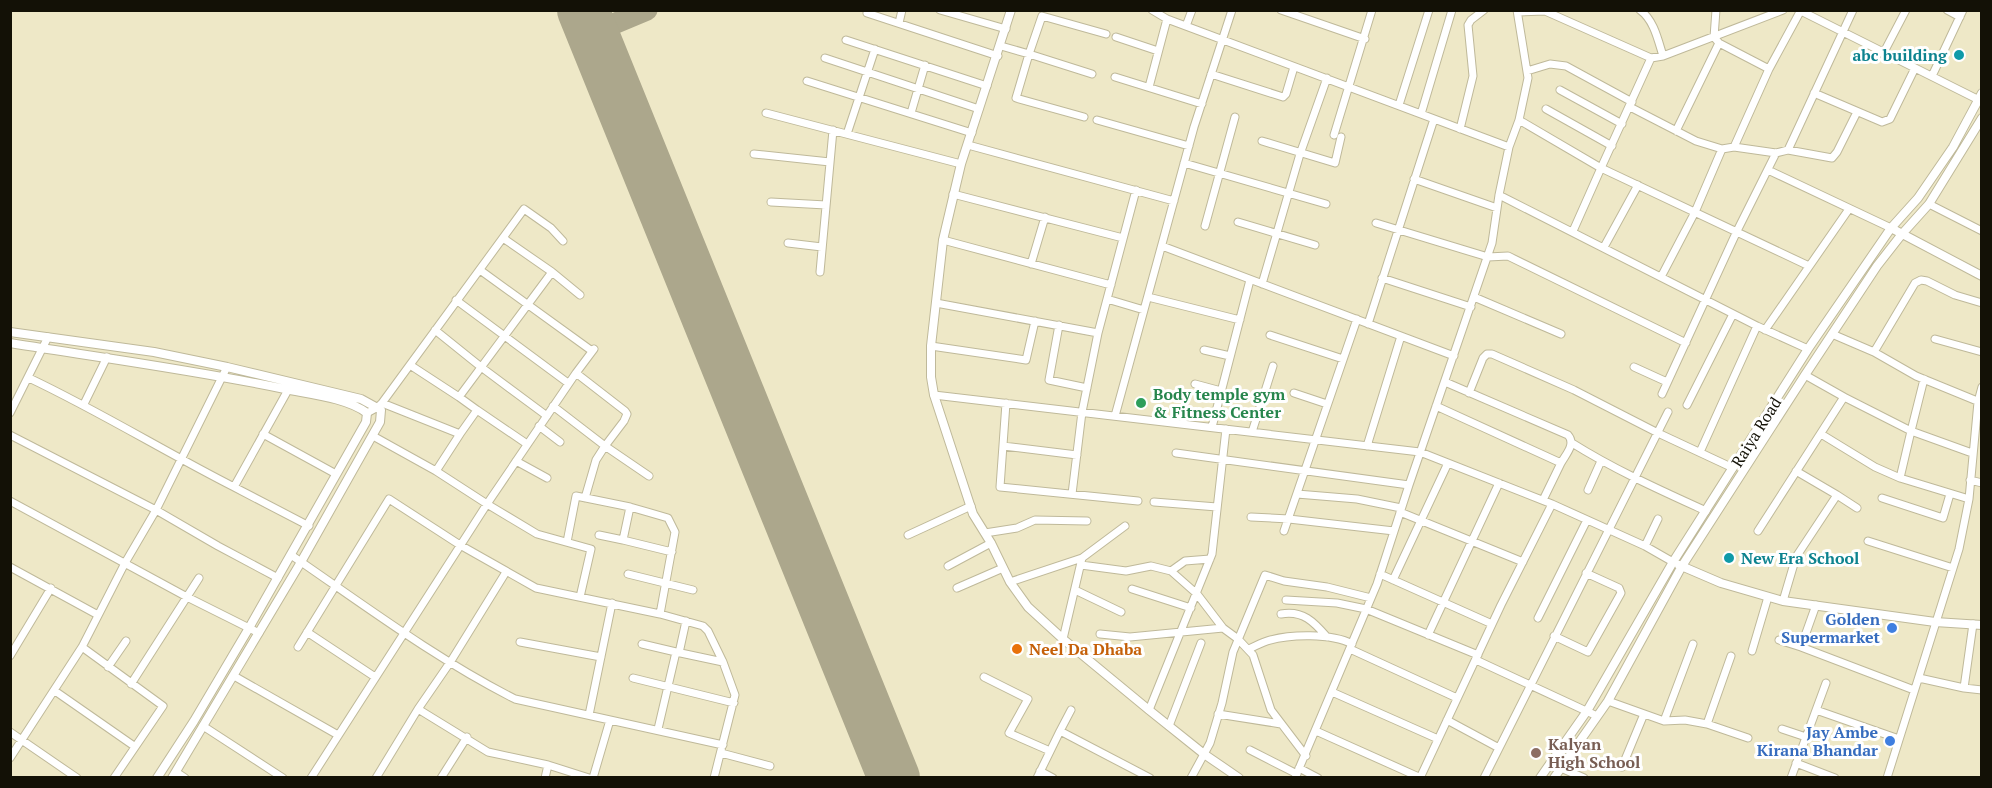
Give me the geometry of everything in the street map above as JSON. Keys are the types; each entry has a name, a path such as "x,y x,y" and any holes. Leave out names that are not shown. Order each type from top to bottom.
{"street":[{"path":"899,23 902,10"},
{"path":"940,10 1006,29"},
{"path":"1011,10 998,56 961,164 943,240 931,346 931,377 934,395 971,506 1010,582 1028,607 1149,710 1204,754 1239,777"},
{"path":"1152,10 1167,19 1509,147"},
{"path":"1186,26 1192,10"},
{"path":"1115,416 1184,163 1232,10"},
{"path":"1281,10 1365,39"},
{"path":"1262,141 1335,163 1337,136 1372,10"},
{"path":"1399,105 1429,10"},
{"path":"1421,114 1452,10"},
{"path":"1460,129 1473,76 1468,25 1484,10"},
{"path":"1640,10 1651,23 1663,56"},
{"path":"1676,131 1717,40 1716,10"},
{"path":"1297,773 1380,574 1488,257 1509,147 1519,120 1528,78 1517,11 1545,11 1651,58 1717,40 1783,10"},
{"path":"1788,150 1853,10"},
{"path":"1883,54 1906,10"},
{"path":"1932,76 1962,14 1947,10"},
{"path":"1734,147 1769,69 1801,11 1883,54 1980,98"},
{"path":"867,13 998,56"},
{"path":"1084,117 1016,98 1042,16 1106,34"},
{"path":"1149,87 1167,19"},
{"path":"1116,36 1158,51"},
{"path":"846,40 987,86"},
{"path":"1717,40 1769,69"},
{"path":"1001,46 1092,74"},
{"path":"847,134 875,49"},
{"path":"825,58 979,109"},
{"path":"1573,231 1651,58"},
{"path":"1527,71 1550,64 1566,66 1676,131 1696,141 1722,149 1734,147 1776,153 1788,150 1832,158 1857,112"},
{"path":"911,113 925,65"},
{"path":"1211,74 1283,97 1294,67"},
{"path":"1814,93 1886,122 1915,68"},
{"path":"1115,77 1202,104"},
{"path":"1262,284 1300,154 1327,78"},
{"path":"807,81 972,133"},
{"path":"1560,90 1622,124"},
{"name":"Raiya Road","path":"1540,777 1587,711 1673,562 1808,349 1891,228 1918,198 1953,147 1980,98"},
{"path":"1546,109 1612,146"},
{"path":"766,112 961,164"},
{"path":"1205,226 1235,117"},
{"path":"1368,324 1434,119"},
{"name":"Raiya Road","path":"1554,777 1608,701 1682,566 1805,375 1877,266 1929,204 1981,119"},
{"path":"1097,120 1189,146"},
{"path":"1519,120 1601,168 1809,266"},
{"path":"820,272 833,130"},
{"path":"968,144 1174,201"},
{"path":"1661,277 1695,212 1722,149"},
{"path":"1662,394 1737,231 1776,153"},
{"path":"754,154 830,162"},
{"path":"1184,163 1326,204"},
{"path":"1768,170 1891,228 1982,276"},
{"path":"1414,179 1497,208"},
{"path":"1604,247 1638,185"},
{"path":"1072,494 1082,412 1098,333 1136,190"},
{"path":"953,194 1123,238"},
{"path":"1499,195 1756,326 1808,349"},
{"path":"771,202 826,205"},
{"path":"1929,204 1982,231"},
{"path":"367,413 380,405 524,209 551,228 564,241"},
{"path":"1765,330 1849,209"},
{"path":"1031,264 1045,217"},
{"path":"1238,222 1315,245"},
{"path":"1377,224 1488,257 1508,256 1686,343"},
{"path":"503,238 552,272 580,295"},
{"path":"943,240 1111,285"},
{"path":"788,243 822,247"},
{"path":"1162,246 1454,356"},
{"path":"311,777 516,460 594,349 480,270"},
{"path":"459,397 552,272"},
{"path":"1382,278 1470,307"},
{"path":"1212,427 1250,280"},
{"path":"1874,352 1915,283 1921,280 1982,303"},
{"path":"1148,297 1240,320"},
{"path":"1474,297 1561,334"},
{"path":"1107,299 1144,310"},
{"path":"456,300 568,384"},
{"path":"936,303 1098,333"},
{"path":"1688,405 1732,314"},
{"path":"1284,531 1357,320"},
{"path":"931,346 1026,360 1035,321"},
{"path":"1059,325 1049,380 1087,388"},
{"path":"1700,452 1756,326"},
{"path":"435,330 547,416"},
{"path":"10,332 154,352 327,389 380,405 460,434"},
{"path":"1832,334 1874,352 1924,379 1980,403"},
{"path":"1270,335 1343,359"},
{"path":"1367,446 1401,336"},
{"path":"10,413 48,337"},
{"path":"1935,339 1982,352"},
{"path":"10,343 223,376 355,406 367,413"},
{"path":"1204,350 1230,356"},
{"path":"1469,393 1483,358 1487,354 1492,354 1574,390 1733,468"},
{"path":"84,405 107,357"},
{"path":"410,365 527,444"},
{"path":"1252,432 1273,366"},
{"path":"10,758 82,647 125,563 156,510 227,367"},
{"path":"1634,367 1667,382"},
{"path":"576,373 627,414 596,460 585,498"},
{"path":"1805,375 1911,431 1972,453"},
{"path":"29,378 84,405 181,460 309,526"},
{"path":"1900,478 1924,379"},
{"path":"1445,382 1568,435 1572,443 1600,462 1706,511"},
{"path":"1195,384 1221,392"},
{"path":"1887,777 1959,549 1969,499 1972,453 1982,387"},
{"path":"234,487 288,390"},
{"path":"1294,393 1327,404"},
{"path":"934,395 1420,452 1543,500 1721,583 1783,601 1935,622 1977,625 1964,688"},
{"path":"1758,531 1844,397"},
{"path":"1006,403 1000,487 1138,501"},
{"path":"185,777 174,775 373,436 382,414 380,405"},
{"path":"553,406 649,476"},
{"path":"1436,406 1561,463"},
{"path":"436,471 477,410"},
{"path":"1484,777 1668,412"},
{"path":"157,777 309,526 366,422 367,413"},
{"path":"539,426 560,442"},
{"path":"1149,710 1210,559 1226,429"},
{"path":"263,434 336,474"},
{"path":"1821,434 1875,467 1900,478 1969,499"},
{"path":"10,435 156,510 278,578"},
{"path":"373,436 436,471 537,534 591,549 580,597"},
{"path":"1543,500 1572,443"},
{"path":"1003,446 1077,455"},
{"path":"1176,453 1409,485"},
{"path":"516,460 547,478"},
{"path":"1588,490 1600,462"},
{"path":"1393,580 1448,463"},
{"path":"1796,471 1857,508"},
{"path":"1970,480 1982,483"},
{"path":"1428,635 1499,483"},
{"path":"1297,494 1357,499 1401,510 1523,562"},
{"path":"1882,498 1943,518 1950,494"},
{"path":"1783,601 1796,557 1837,495"},
{"path":"567,542 576,496 630,507 668,518 675,532 660,614"},
{"path":"298,647 388,499 460,545 543,591 612,603 703,626 708,631 734,688 734,703 714,777"},
{"path":"10,501 187,597 259,633"},
{"path":"1154,502 1217,507"},
{"path":"1316,731 1421,777 1492,624 1552,504"},
{"path":"908,535 971,506"},
{"path":"623,540 630,507"},
{"path":"1251,517 1394,531"},
{"path":"1645,546 1658,519"},
{"path":"985,533 1017,528 1035,520 1087,521"},
{"path":"1538,618 1587,520"},
{"path":"1010,582 1081,561 1125,526"},
{"path":"599,536 672,552"},
{"path":"1868,541 1953,568"},
{"path":"948,566 991,543"},
{"path":"291,555 404,632 515,699 723,745"},
{"path":"1171,571 1185,561 1210,559"},
{"path":"1081,561 1104,570 1126,571 1151,566 1171,571 1197,594 1223,628 1250,649 1271,710 1306,756"},
{"path":"1063,639 1081,561"},
{"path":"10,567 98,615"},
{"path":"957,588 1004,568"},
{"path":"376,777 506,572"},
{"path":"1554,636 1588,652 1621,593 1619,588 1586,573"},
{"path":"628,574 693,591"},
{"path":"1380,574 1492,624"},
{"path":"1191,777 1210,743 1233,652 1265,575 1284,581 1327,587 1371,598"},
{"path":"131,684 199,578"},
{"path":"10,657 51,588"},
{"path":"1132,589 1191,608"},
{"path":"1075,590 1121,612"},
{"path":"1752,651 1768,597"},
{"path":"1286,600 1337,603 1366,609 1428,635 1597,716"},
{"path":"589,715 612,603"},
{"path":"1801,647 1816,605"},
{"path":"1281,614 1292,611 1305,616 1313,621 1327,638"},
{"path":"658,729 686,621"},
{"path":"1100,634 1130,637 1223,628"},
{"path":"307,632 375,677"},
{"path":"1250,649 1266,641 1282,638 1342,639 1351,646 1457,698"},
{"path":"1779,640 1914,690"},
{"path":"108,667 126,641"},
{"path":"520,642 601,657"},
{"path":"1169,726 1201,643"},
{"path":"642,644 723,662"},
{"path":"1664,721 1693,644"},
{"path":"82,647 163,706 114,777"},
{"path":"1707,724 1731,656"},
{"path":"234,676 338,735"},
{"path":"984,677 1028,699 1009,733 1050,751"},
{"path":"633,678 734,703"},
{"path":"1919,678 1982,690"},
{"path":"1791,777 1826,683"},
{"path":"54,691 134,746"},
{"path":"1332,692 1438,739"},
{"path":"1608,701 1664,721 1685,720 1707,724 1749,738"},
{"path":"418,709 495,755 548,765 591,777 610,720"},
{"path":"1053,777 1039,774 1071,710"},
{"path":"1816,710 1899,739"},
{"path":"1218,714 1281,724"},
{"path":"1622,767 1644,714"},
{"path":"1447,720 1499,748"},
{"path":"203,726 283,777"},
{"path":"1782,729 1806,736"},
{"path":"1060,731 1140,775 1150,777"},
{"path":"10,732 77,777"},
{"path":"441,777 467,737"},
{"path":"1250,750 1297,773 1318,777"},
{"path":"721,753 770,766"},
{"path":"1796,763 1835,777"},
{"path":"545,777 548,765"},
{"path":"1561,768 1584,777"}],"taxiway":[{"path":"585,10 586,17"},
{"path":"592,33 647,10"}],"runway":[{"path":"583,10 894,778"}],"place":[{"name":"abc building","path":"1959,55"},
{"name":"Body temple gym & Fitness Center","path":"1141,403"},
{"name":"New Era School","path":"1729,558"},
{"name":"Golden Supermarket","path":"1892,628"},
{"name":"Neel Da Dhaba","path":"1017,649"},
{"name":"Jay Ambe Kirana Bhandar","path":"1890,741"},
{"name":"Kalyan High School","path":"1536,753"}]}
